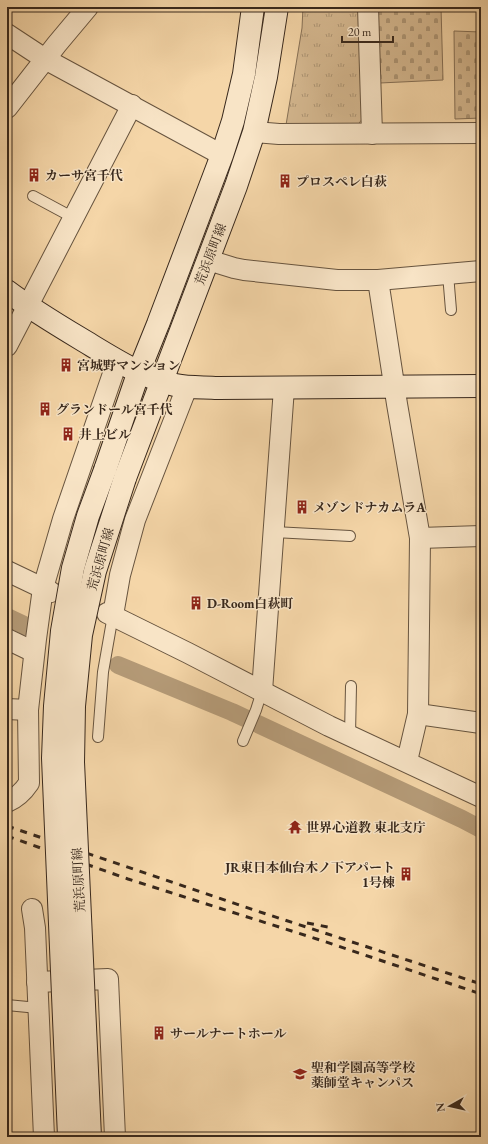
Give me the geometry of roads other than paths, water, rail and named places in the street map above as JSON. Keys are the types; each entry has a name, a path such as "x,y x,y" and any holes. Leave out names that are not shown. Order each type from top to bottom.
{"main road":[{"name":"荒浜原町線","path":"69,1137 53,758 55,706 62,631 73,568 88,516 139,371 222,155 233,121 244,74 253,7"},
{"name":"荒浜原町線","path":"90,1137 72,762 74,706 80,636 95,571 125,478 236,186 254,132 266,77 277,7"},
{"path":"7,291 27,307 117,362 162,381 186,387 284,388 481,386"}],"street":[{"path":"7,108 88,7"},
{"path":"368,7 372,134"},
{"path":"7,34 45,59 222,155"},
{"path":"7,346 132,106"},
{"path":"254,132 279,134 481,133"},
{"path":"208,260 244,270 337,280 378,280 481,271"},
{"path":"378,280 420,538 418,714 407,761"},
{"path":"7,802 15,799 29,783 28,710 34,652 63,519 117,362"},
{"path":"186,387 135,520 110,614 350,735 481,797"},
{"path":"262,691 284,388"},
{"path":"420,538 481,536"},
{"path":"7,571 47,590"},
{"path":"7,639 34,652"},
{"path":"7,709 28,710"},
{"path":"418,714 481,723"},
{"path":"32,909 35,928 44,1137"},
{"path":"37,982 109,976 115,1137"}],"lane":[{"path":"32,196 74,218"},
{"path":"448,274 451,310"},
{"path":"274,532 350,536"},
{"path":"98,737 103,672 110,614"},
{"path":"350,735 351,686"},
{"path":"243,741 262,691"},
{"path":"7,1005 38,1008"}],"waterway":[{"path":"7,617 26,626"},
{"path":"118,665 232,712 481,829"}],"railway":[{"path":"7,826 254,910 481,984"},
{"path":"7,836 128,879 323,941 481,994"},
{"path":"307,923 328,927"}],"place":[{"name":"カーサ宮千代","path":"34,175"},
{"name":"プロスペレ白萩","path":"285,181"},
{"name":"宮城野マンション","path":"66,365"},
{"name":"グランドール宮千代","path":"45,409"},
{"name":"井上ビル","path":"68,434"},
{"name":"メゾンドナカムラA","path":"302,507"},
{"name":"D-Room白萩町","path":"196,603"},
{"name":"世界心道教 東北支庁","path":"295,827"},
{"name":"JR東日本仙台木ノ下アパート 1号棟","path":"406,874"},
{"name":"サールナートホール","path":"159,1033"},
{"name":"聖和学園高等学校 薬師堂キャンパス","path":"300,1074"}]}
